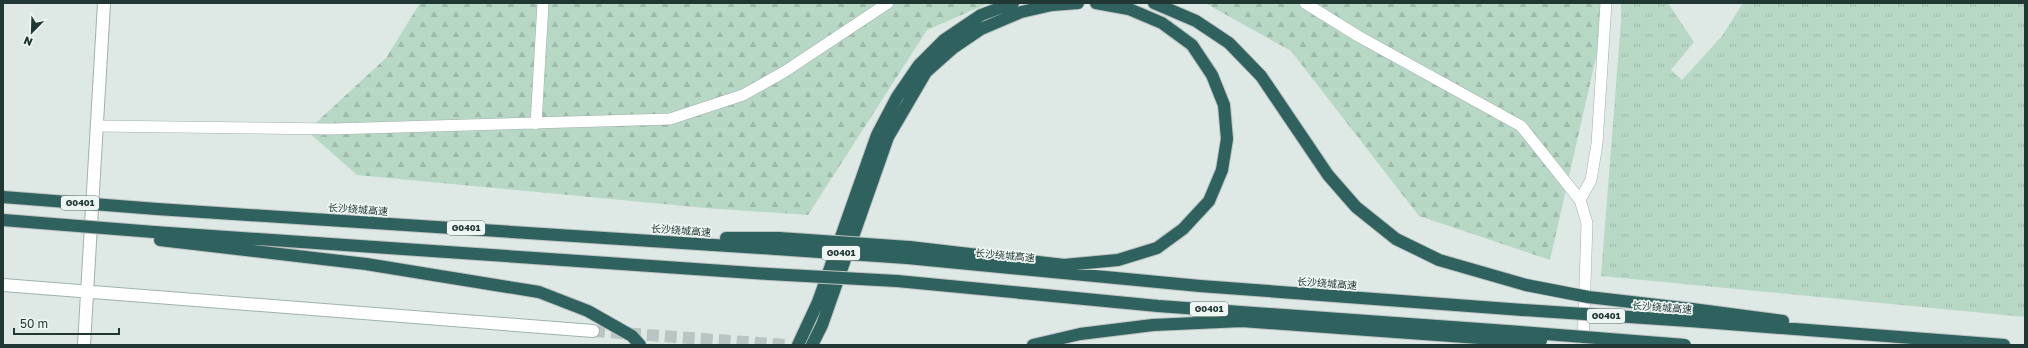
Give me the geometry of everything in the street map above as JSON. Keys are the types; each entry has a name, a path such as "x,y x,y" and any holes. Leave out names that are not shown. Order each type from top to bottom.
{"highway":[{"path":"798,345 818,302 877,135 897,97 919,65 944,40 981,15 1013,3"},
{"path":"812,345 822,325 888,137 926,72 953,48 981,29 1021,12 1052,5 1078,3"},
{"path":"908,253 1064,264 1118,260 1157,248 1183,229 1209,201 1222,170 1227,139 1224,105 1212,75 1192,45 1162,23 1129,9 1096,3"},
{"path":"1154,3 1196,21 1228,43 1261,76 1328,175 1356,207 1396,239 1439,260 1526,285 1588,298 1692,309 1915,339"},
{"name":"长沙绕城高速","path":"3,197 157,209 606,237 777,243 908,253 1200,286 2004,345"},
{"path":"3,220 153,235 366,264 539,292 588,311 632,336 640,345"},
{"name":"G0401","path":"153,235 897,281 1158,306 1521,336"},
{"path":"1033,345 1080,334 1153,325 1242,321 1680,345"}],"street":[{"path":"84,345 104,3"},
{"path":"536,124 543,3"},
{"path":"97,126 332,129 670,119 743,95 784,72 888,3"},
{"path":"1305,3 1358,36 1521,126 1580,200 1587,223 1588,247 1583,345"},
{"path":"1580,200 1591,180 1597,144 1606,3"},
{"path":"3,285 87,293 593,331"}],"green space":[{"path":"420,3 989,3 927,30 808,215 705,208 357,175 307,131 386,58"},
{"path":"1205,3 1603,3 1604,22 1550,260 1419,216 1291,51"},
{"path":"1621,3 1668,3 1694,42 1671,70 1682,80 1722,36 1743,3 2025,3 2025,317 1601,276 1621,21"}],"tunnel":[{"path":"593,331 787,345"}]}
